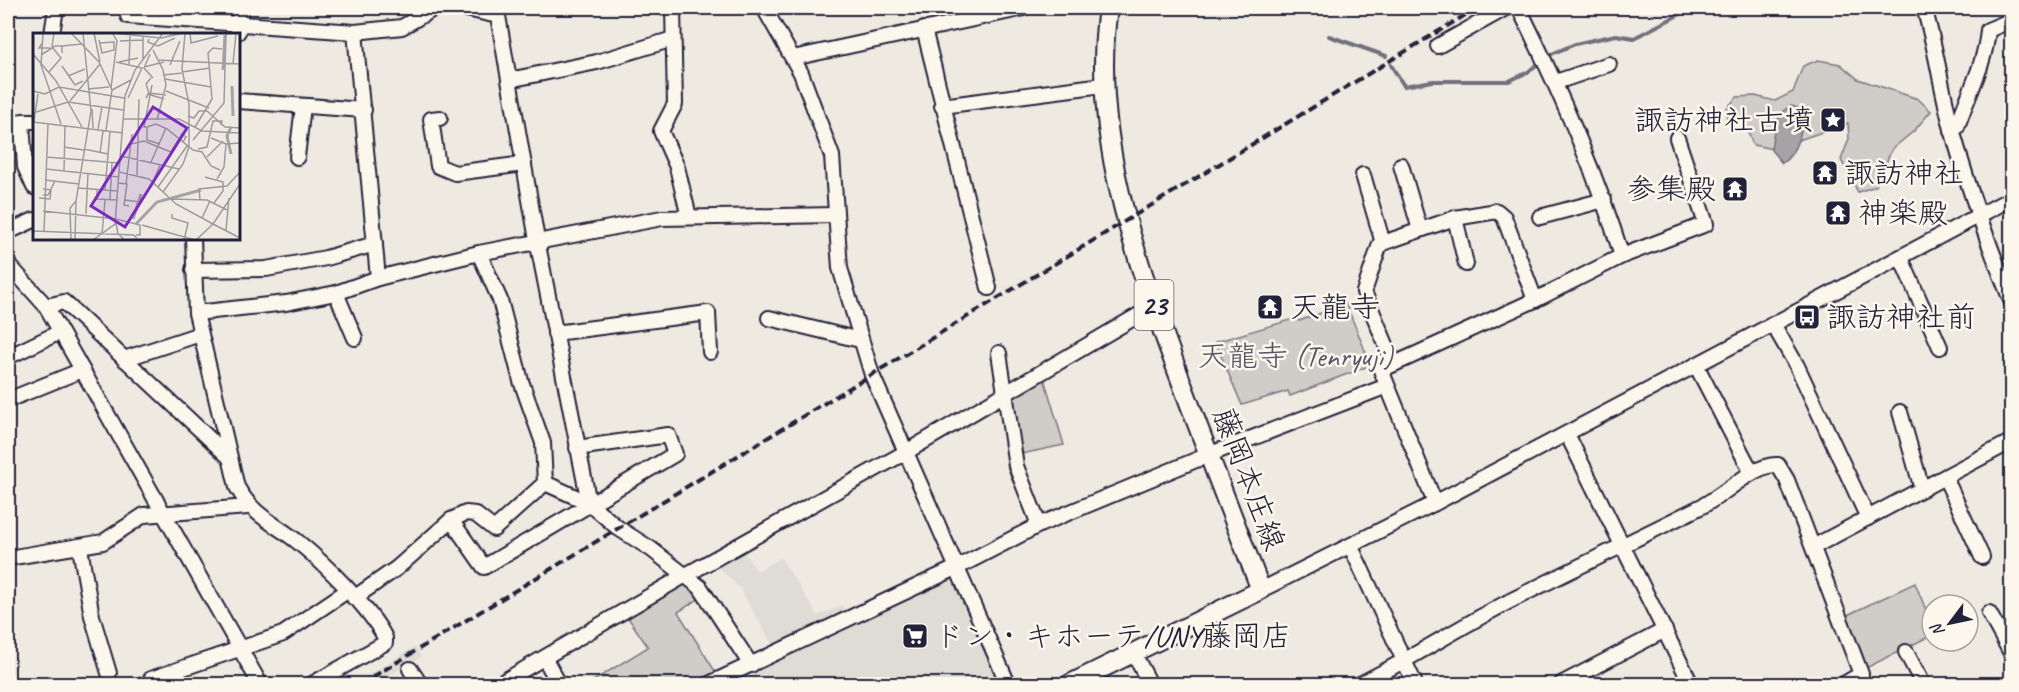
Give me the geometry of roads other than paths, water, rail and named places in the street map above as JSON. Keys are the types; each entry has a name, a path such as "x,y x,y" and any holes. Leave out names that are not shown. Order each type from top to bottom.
{"main road":[{"name":"藤岡本庄線","path":"1070,684 1261,590 1208,455 1154,306 1116,178 1103,85 1108,8"}],"street":[{"path":"52,33 56,8"},
{"path":"127,8 128,16 238,30 355,32 402,27 435,8"},
{"path":"238,30 241,8"},
{"path":"462,8 498,12 537,240 577,448 590,503"},
{"path":"673,8 675,104 661,131 677,167 689,217"},
{"path":"764,8 793,58 832,156 840,268 860,340 906,452 1008,684"},
{"path":"793,58 1024,8"},
{"path":"1438,46 1506,8"},
{"path":"1519,8 1556,82 1604,200 1622,256"},
{"path":"1924,8 1952,131 1978,217 2012,303"},
{"path":"1952,131 1957,127 1969,91 1986,56 1988,30 2012,20"},
{"path":"924,29 989,288"},
{"path":"355,32 378,278"},
{"path":"509,80 597,62 673,39"},
{"path":"1556,82 1609,64"},
{"path":"942,106 1103,85"},
{"path":"240,101 364,110"},
{"path":"297,157 303,106"},
{"path":"440,118 431,119 438,166 455,173 524,164"},
{"path":"33,121 22,121 25,167 33,185"},
{"path":"1435,503 1381,370 1535,300 1622,256 1706,224 1677,138"},
{"path":"1401,165 1420,230"},
{"path":"1363,175 1383,243"},
{"path":"1261,590 1351,547 2012,198"},
{"path":"1540,217 1604,200"},
{"path":"1394,364 1364,292 1374,256 1383,243 1455,218 1485,211 1497,212 1504,217 1535,300"},
{"path":"196,313 286,303 336,293 378,278 480,253 537,240 662,218 835,215"},
{"path":"1455,218 1466,264"},
{"path":"8,232 33,220"},
{"path":"193,240 196,313 237,487 248,507 297,542 351,594 382,634 385,644 312,684"},
{"path":"193,270 266,269 326,258 375,244"},
{"path":"480,253 500,300 521,381 543,443 545,483"},
{"path":"1900,258 1940,347"},
{"path":"8,264 46,306 260,684"},
{"path":"336,293 355,338"},
{"path":"46,306 64,302 230,458"},
{"path":"499,684 684,576 906,452 1154,306"},
{"path":"555,333 708,313 710,352"},
{"path":"769,318 860,340"},
{"path":"1773,324 1797,366 1868,518"},
{"path":"8,357 60,332"},
{"path":"124,359 200,334"},
{"path":"999,353 1016,466 1039,525"},
{"path":"1696,365 1752,473"},
{"path":"8,400 82,370"},
{"path":"709,684 956,568 1039,525 1208,455 1387,386"},
{"path":"1900,412 1922,489"},
{"path":"1567,434 1691,684"},
{"path":"451,520 484,567 675,454 668,435 577,448"},
{"path":"1813,548 2012,441"},
{"path":"1360,684 1405,662 1518,597 1623,547 1724,494 1768,464 1778,465 1813,548 1861,674 1844,684"},
{"path":"1945,477 1982,557"},
{"path":"545,483 590,503 618,528 651,549 700,587 751,665"},
{"path":"151,679 283,634 397,568 451,520 466,513 475,514 494,529 545,483"},
{"path":"8,558 103,543 144,515 248,507"},
{"path":"1351,547 1415,684"},
{"path":"80,548 92,616 109,673"},
{"path":"1989,613 2012,655"},
{"path":"1561,684 1581,680 1665,630"},
{"path":"1132,652 1150,684"},
{"path":"1906,652 1923,684"},
{"path":"544,659 559,684"},
{"path":"410,669 420,684"}],"waterway":[{"path":"1391,65 1404,86 1433,81 1509,81 1528,72 1547,56 1575,44 1616,35 1634,38 1692,8"},
{"path":"1329,36 1386,56"}],"railway":[{"path":"361,684 1477,8"}],"place":[{"name":"諏訪神社古墳","path":"1833,120"},
{"name":"諏訪神社","path":"1825,173"},
{"name":"参集殿","path":"1735,189"},
{"name":"神楽殿","path":"1838,213"},
{"name":"天龍寺","path":"1270,307"},
{"name":"諏訪神社前","path":"1807,317"},
{"name":"ドン・キホーテ/UNY藤岡店","path":"915,636"}],"park label":[{"name":"天龍寺 (Tenryuji)","path":"1295,356"}]}
